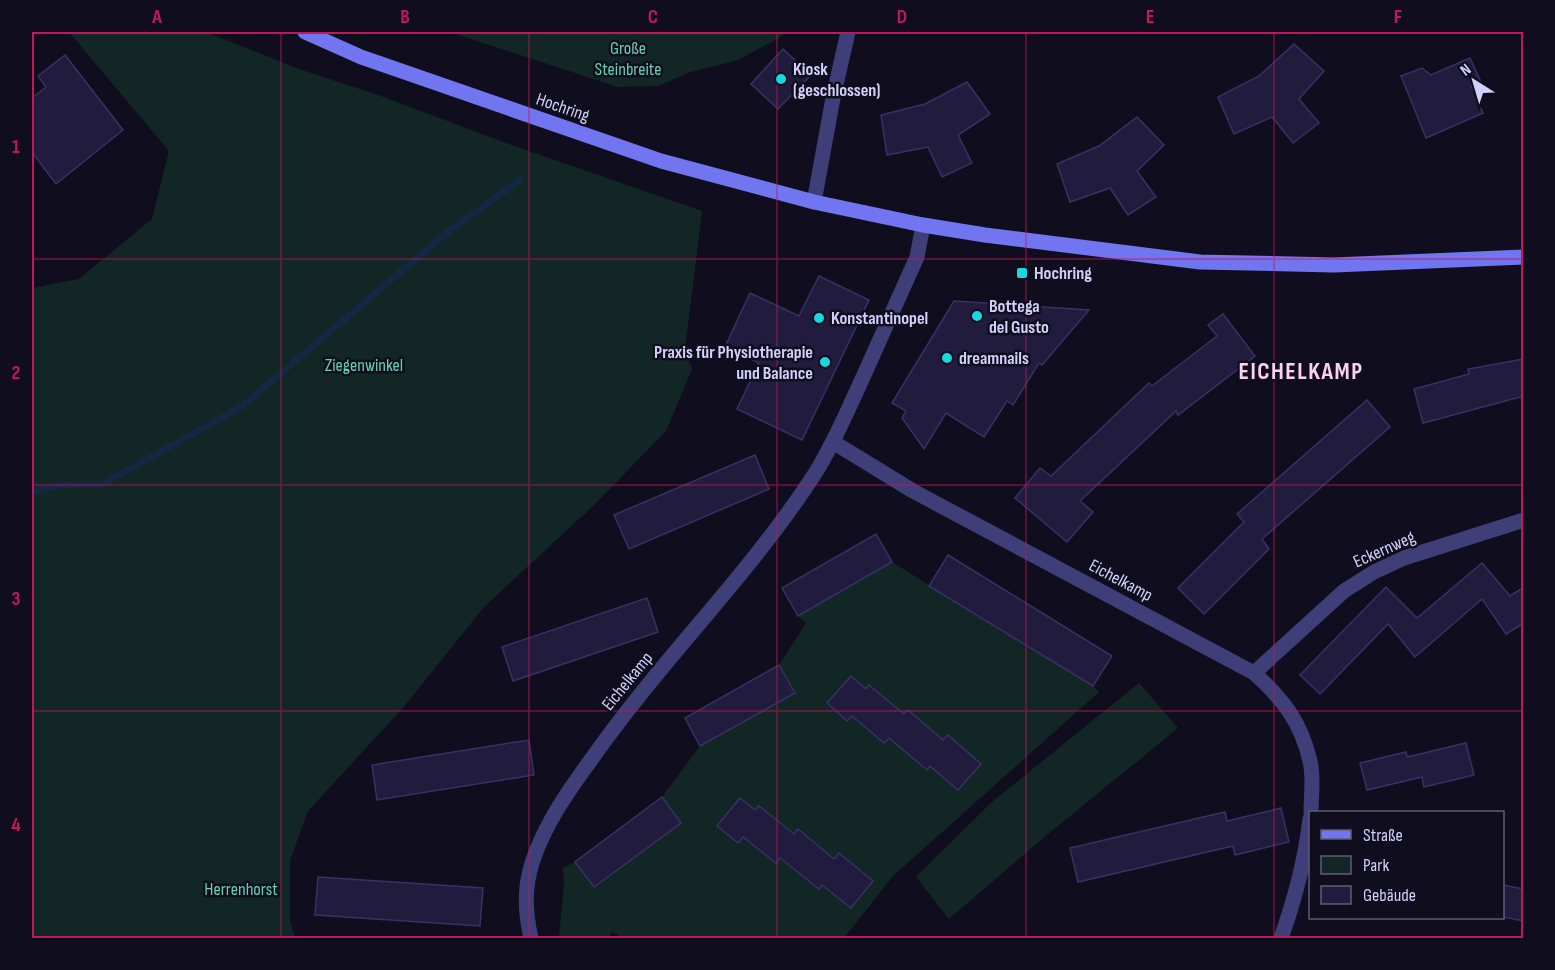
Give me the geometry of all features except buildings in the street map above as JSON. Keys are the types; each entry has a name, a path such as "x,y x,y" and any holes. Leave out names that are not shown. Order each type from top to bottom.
{"street":[{"name":"Hochring","path":"305,32 362,57 661,161 814,202 923,225 1200,262 1334,266 1524,257"},
{"path":"814,202 832,98 848,32"},
{"name":"Eichelkamp","path":"531,939 525,901 527,882 546,829 568,791 622,716 781,523 815,474 833,442 917,257 923,225"},
{"name":"Eichelkamp","path":"833,442 913,491 1254,673 1279,696 1298,726 1311,763 1311,811"},
{"name":"Eckernweg","path":"1254,673 1344,591 1374,572 1404,558 1524,520"},
{"path":"1281,939 1294,901 1309,832"}],"green space":[{"name":"Ziegenwinkel","path":"69,32 206,32 299,69 702,211 685,350 692,369 666,431 593,506 484,607 402,709 308,811 290,860 290,920 295,938 32,938 32,288 79,279 152,219 169,151"},
{"name":"Große Steinbreite","path":"450,32 785,32 779,38 738,60 690,72 658,86 618,87"},
{"path":"892,562 1093,686 1099,692 893,876 844,938 623,938 612,932 608,938 559,938 564,884 563,868 575,862 594,887 680,823 662,797 700,746 795,693 779,665 806,623 798,616","holes":["851,676 866,689 870,685 904,714 908,710 943,740 948,735 981,764 958,790 930,766 926,770 889,738 852,716 847,721 827,703","740,798 755,810 759,806 794,834 798,830 834,859 839,853 873,881 851,908 822,885 819,889 780,858 775,863 743,837 717,826"]},
{"path":"1139,683 1178,728 1048,834 949,919 916,877 992,802"}],"waterway":[{"path":"32,492 60,485 103,484 242,406 449,231 520,180"}],"place":[{"name":"Kiosk (geschlossen)","path":"781,79"},
{"name":"Hochring","path":"1022,273"},
{"name":"Bottega del Gusto","path":"977,316"},
{"name":"Konstantinopel","path":"819,318"},
{"name":"dreamnails","path":"947,358"},
{"name":"Praxis für Physiotherapie und Balance","path":"825,362"}],"district":[{"name":"EICHELKAMP","path":"1301,371"}],"park label":[{"name":"Herrenhorst","path":"241,889"}]}
